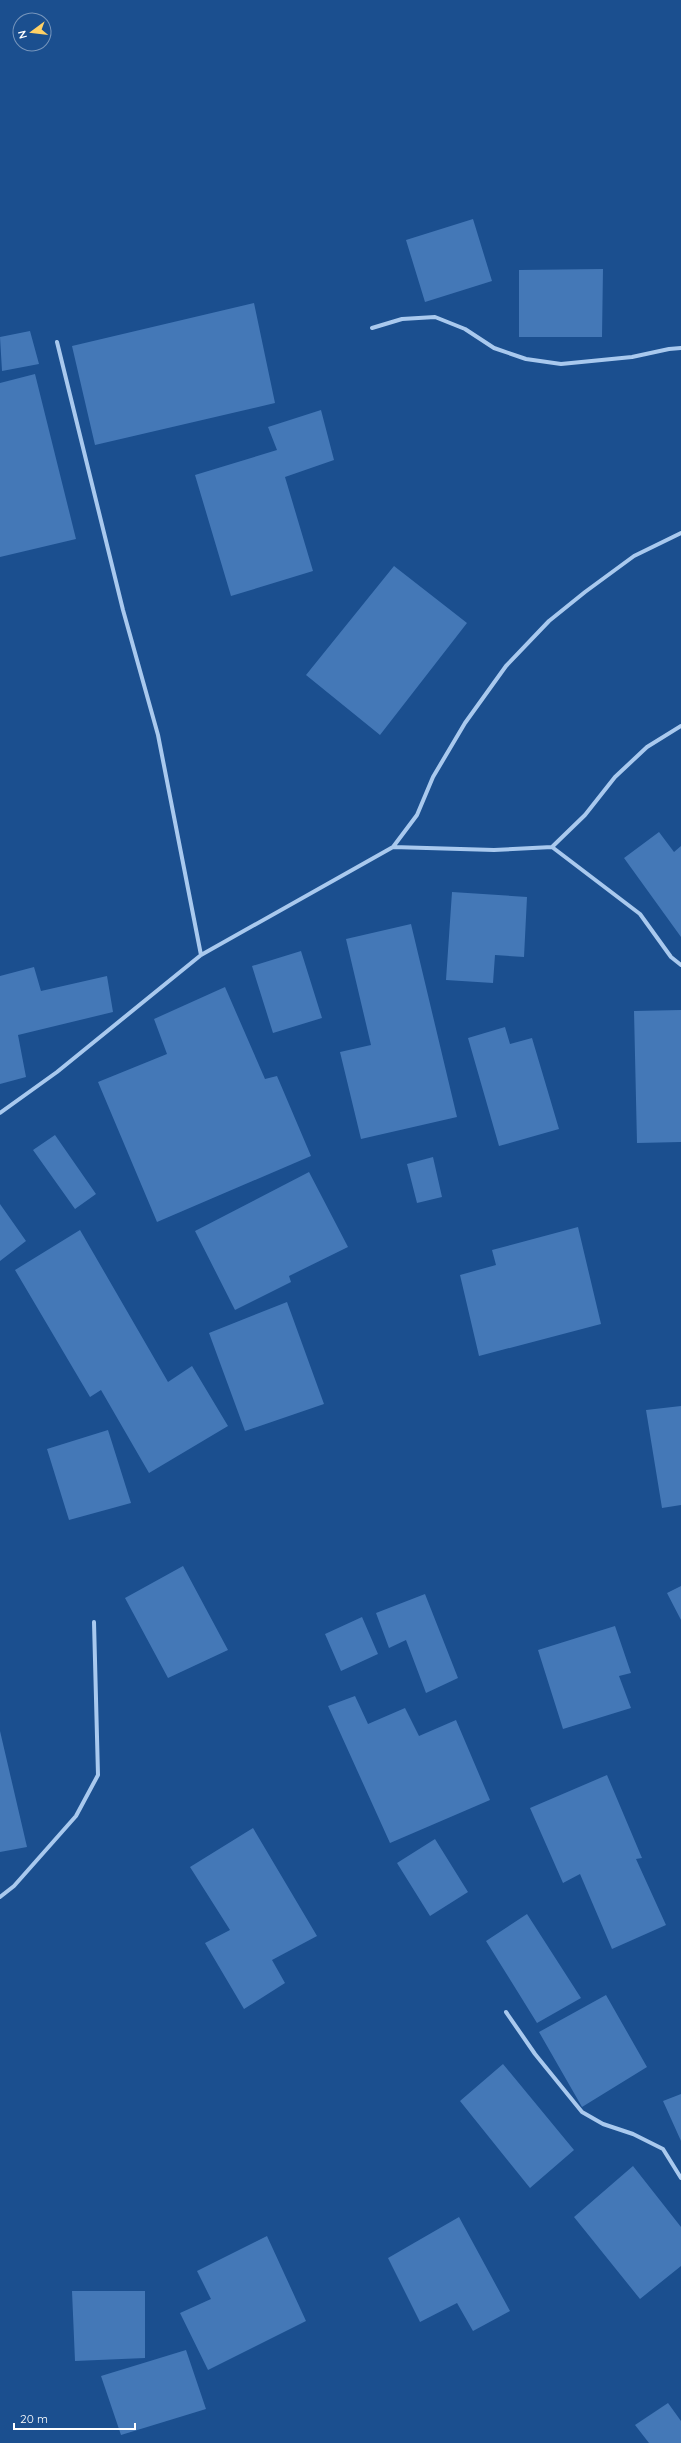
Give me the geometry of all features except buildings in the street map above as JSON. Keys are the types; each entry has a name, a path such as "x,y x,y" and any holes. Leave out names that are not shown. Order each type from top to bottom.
{"street":[{"path":"372,328 402,319 435,317 465,329 494,348 526,359 561,364 632,357 669,348 681,348"},
{"path":"56,342 123,610 158,735 201,955"},
{"path":"0,1113 57,1072 201,955 393,847 417,815 433,777 465,723 506,666 549,621 585,592 634,556 681,533"},
{"path":"552,847 584,815 615,777 647,747 681,726"},
{"path":"393,847 494,850 552,847 640,914 671,957 681,965"},
{"path":"0,1897 14,1886 76,1816 98,1775 94,1622"},
{"path":"506,2012 535,2054 582,2112 603,2124 633,2134 663,2149 681,2178"}]}
